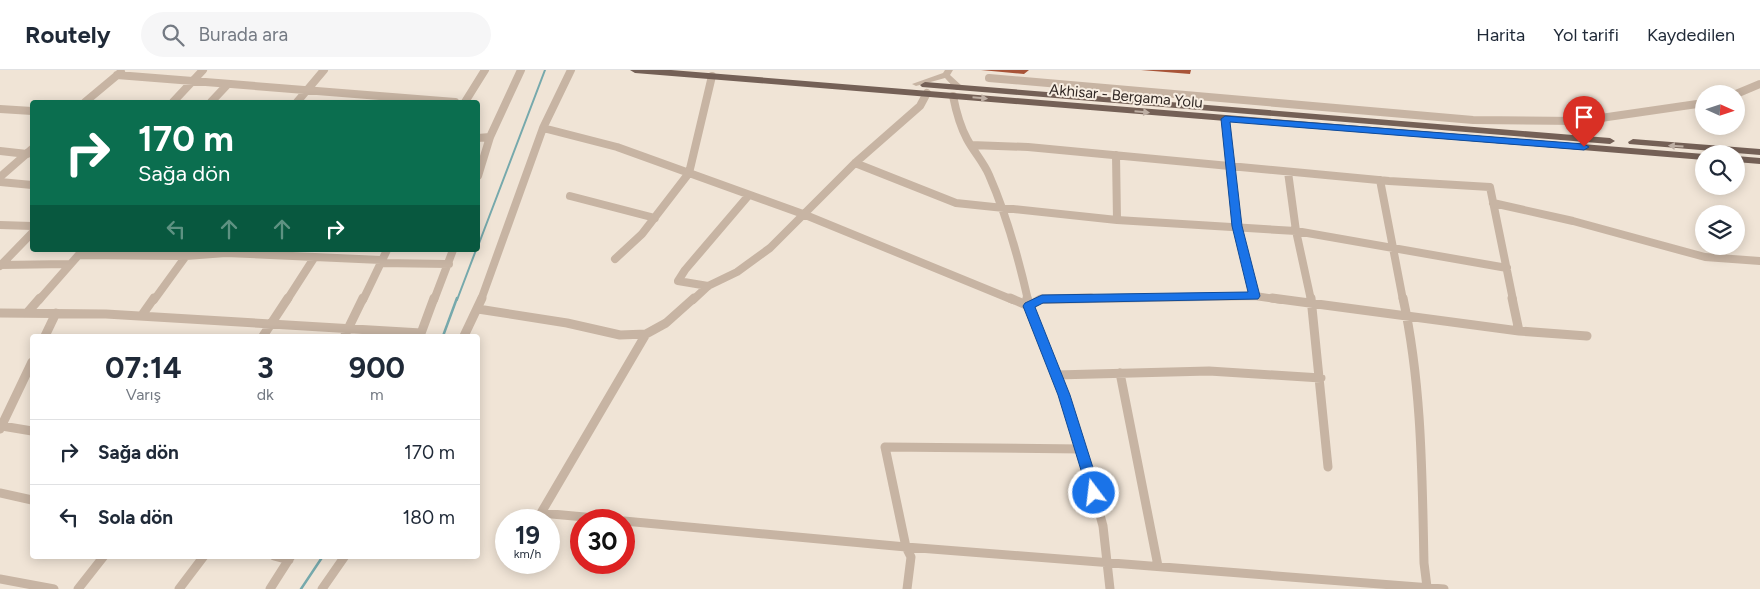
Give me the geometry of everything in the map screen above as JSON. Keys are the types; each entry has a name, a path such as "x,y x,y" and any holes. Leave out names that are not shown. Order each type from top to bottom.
{"main road":[{"name":"Akhisar - Bergama Yolu","path":"635,70 927,93 956,92 1760,152"},
{"name":"Akhisar - Bergama Yolu","path":"742,70 916,84 956,92 1225,119 1695,156"},
{"path":"1745,160 1760,161"}],"street":[{"path":"175,100 203,70"},
{"path":"299,100 324,70"},
{"path":"466,100 485,70"},
{"path":"480,170 490,137 522,70"},
{"path":"465,334 478,309 543,128 571,70"},
{"path":"87,100 120,72 193,82 428,100"},
{"path":"916,84 947,72 956,92 957,116 988,172 1003,207 1015,243 1028,306 1056,375 1082,449 1104,526 1110,589"},
{"path":"615,259 642,234 689,173 712,76"},
{"path":"989,78 1473,120 1580,121 1695,104"},
{"path":"1745,90 1760,84"},
{"path":"213,100 227,85"},
{"path":"478,309 566,323 620,335 646,334 666,323 708,286 737,272 770,248 855,163 920,106 927,93"},
{"path":"0,109 30,111"},
{"path":"1225,119 1237,226 1254,296"},
{"path":"543,128 617,147 803,214 1028,306 1042,299 1254,296 1519,331 1587,336"},
{"path":"480,138 490,137"},
{"path":"971,144 1380,180 1490,187 1519,331"},
{"path":"0,152 30,151"},
{"path":"0,177 30,151"},
{"path":"1116,156 1117,220"},
{"path":"855,163 956,203 1117,220 1296,231 1507,268"},
{"path":"1288,172 1296,231 1312,303 1321,378 1328,467"},
{"path":"1380,180 1392,249 1412,339 1420,413 1424,563 1427,586"},
{"path":"0,182 30,185"},
{"path":"708,286 678,281 685,270 749,195"},
{"path":"570,196 655,218"},
{"path":"1493,203 1573,221 1705,257 1760,261"},
{"path":"0,225 30,226"},
{"path":"2,262 30,235"},
{"path":"27,312 82,252 206,252"},
{"path":"253,252 306,254 314,258 449,264"},
{"path":"346,333 386,252"},
{"path":"420,334 452,252"},
{"path":"142,315 186,253"},
{"path":"264,334 314,258"},
{"path":"2,262 69,264"},
{"path":"0,313 142,315 346,333 383,334"},
{"path":"46,334 56,313"},
{"path":"570,516 541,513 646,334"},
{"path":"30,366 1,428 30,431"},
{"path":"1056,375 1209,371 1321,378"},
{"path":"1120,373 1158,566"},
{"path":"907,589 911,558 906,547 885,447 1082,449"},
{"path":"0,493 30,500"},
{"path":"635,522 906,547 1427,586 1444,589"},
{"path":"78,589 102,559"},
{"path":"179,589 202,559"},
{"path":"270,589 289,559"},
{"path":"322,589 343,559"},
{"path":"0,579 54,589"}],"waterway":[{"path":"480,241 545,70"},
{"path":"457,300 475,252"},
{"path":"444,334 457,298"},
{"path":"301,589 321,559"}],"route":[{"path":"1094,493 1064,395 1028,306 1042,299 1254,296 1237,226 1225,119 1584,147"}]}
